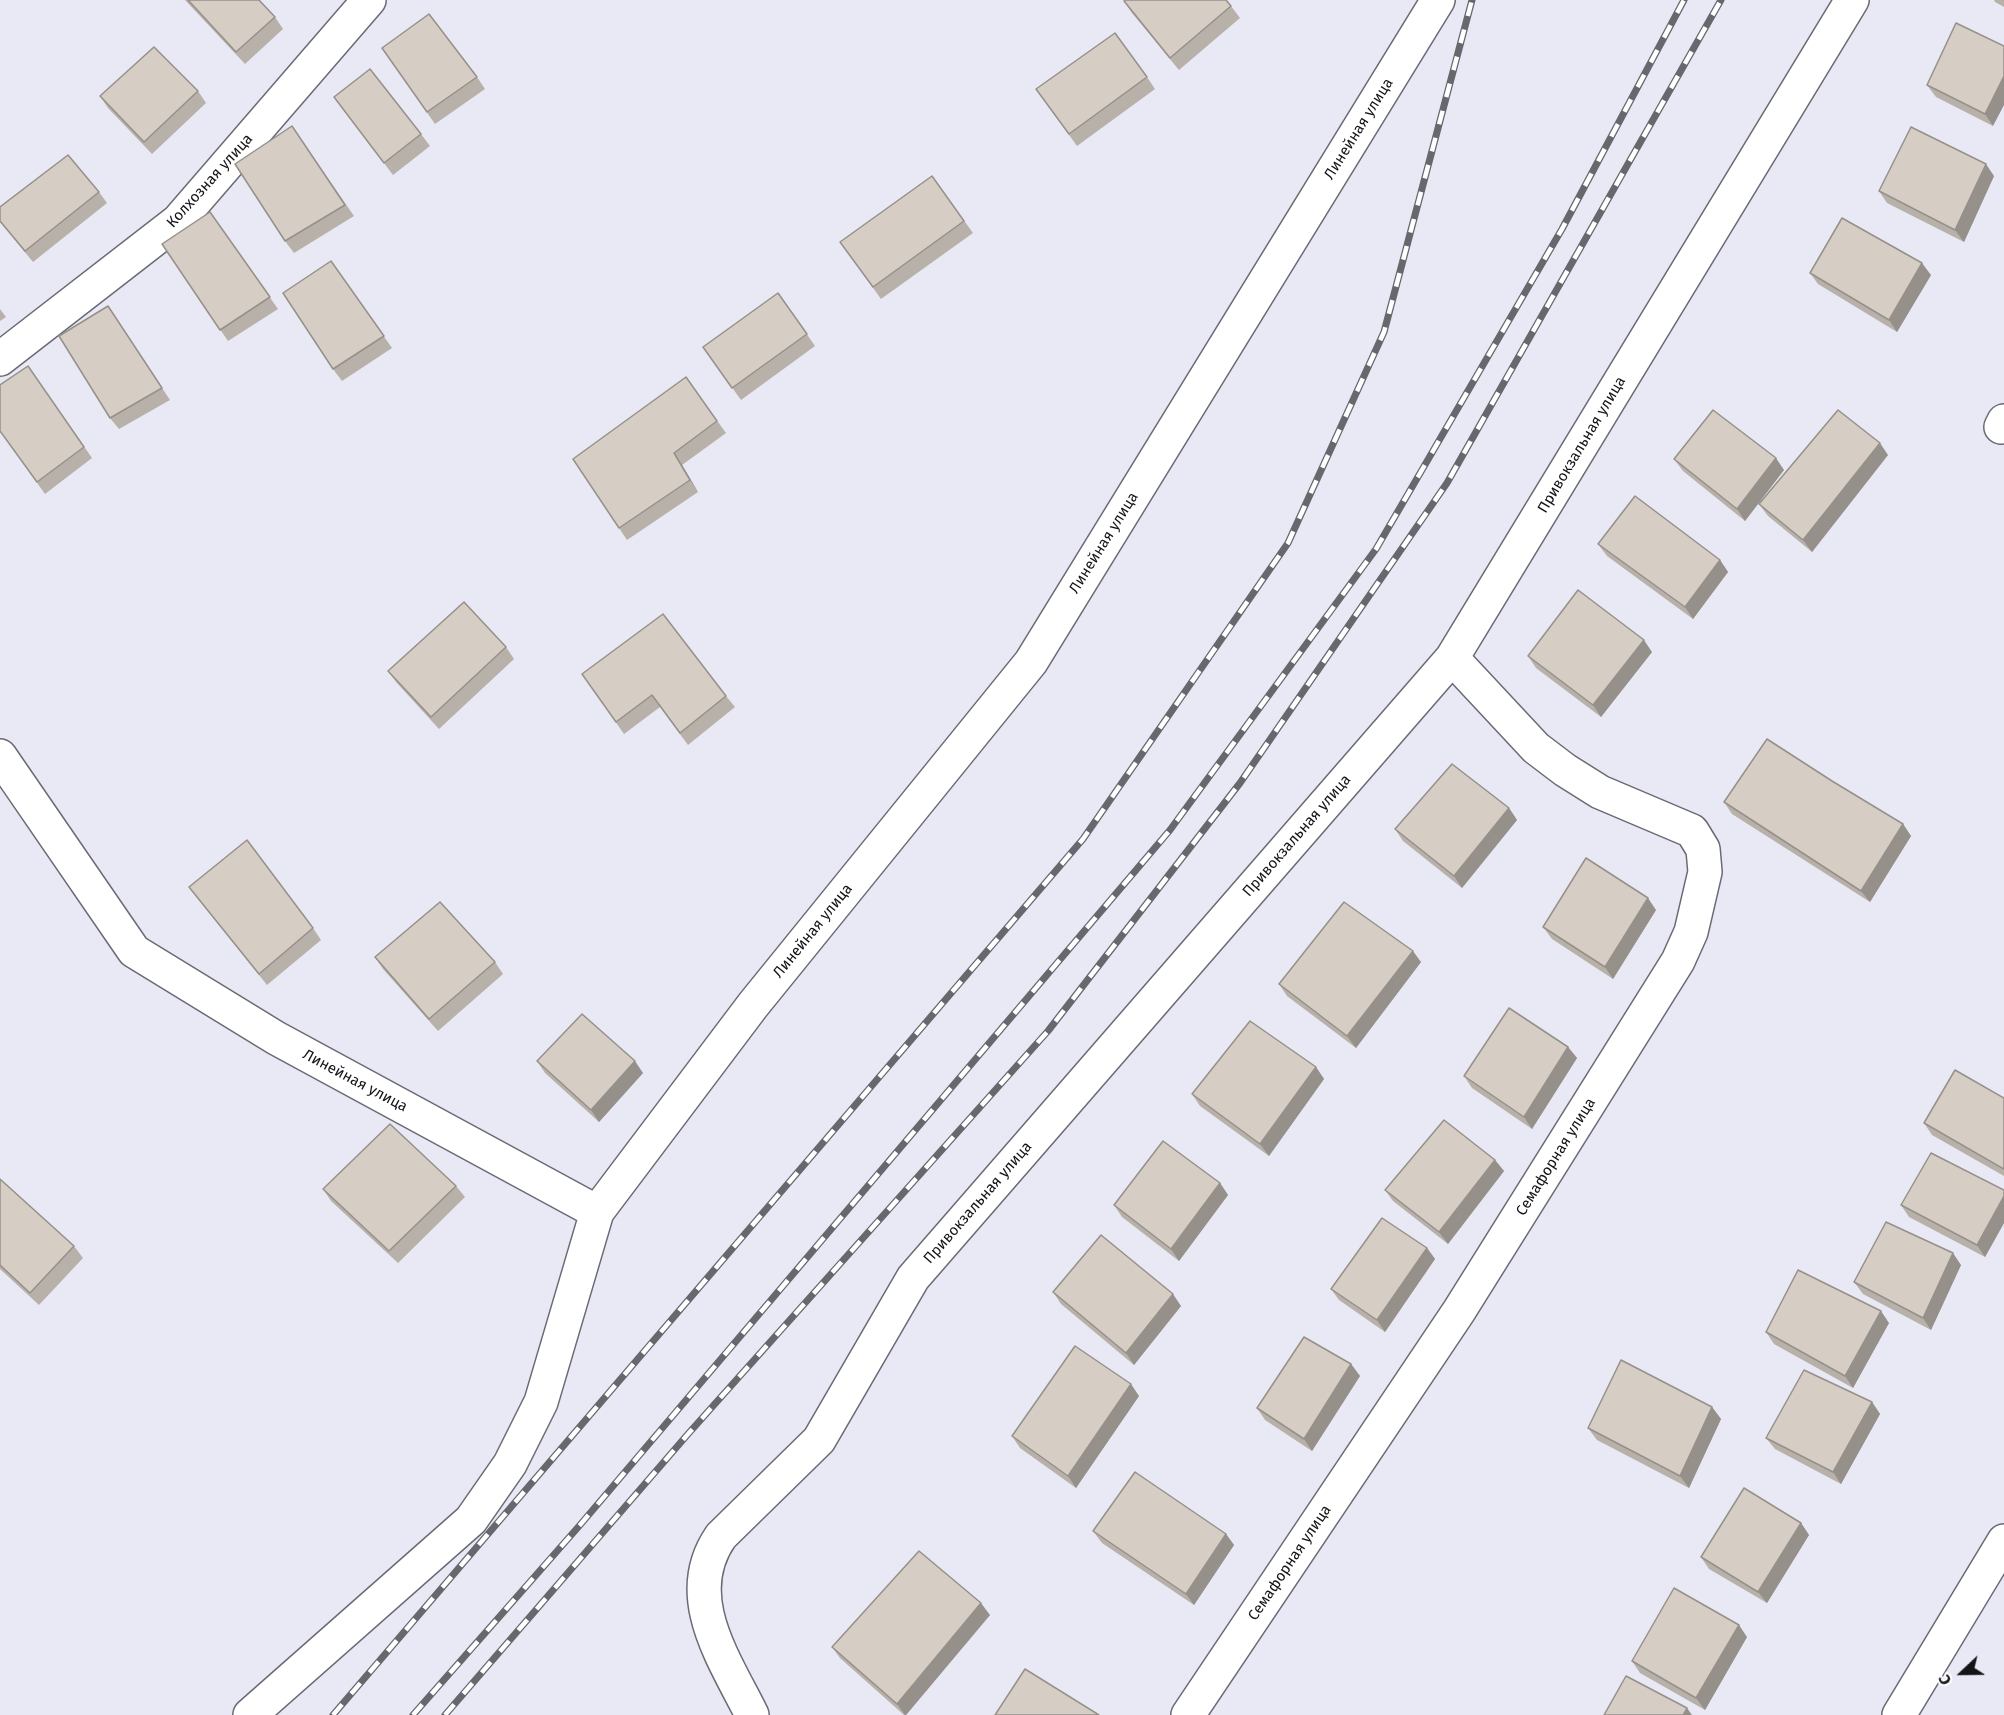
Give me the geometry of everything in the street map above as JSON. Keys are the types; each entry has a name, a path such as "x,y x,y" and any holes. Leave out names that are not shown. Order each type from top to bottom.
{"street":[{"name":"Колхозная улица","path":"0,359 178,221 369,0"},
{"name":"Линейная улица","path":"0,756 134,951 276,1038 597,1212 753,1005 1031,662 1438,0"},
{"name":"Привокзальная улица","path":"752,1715 710,1628 704,1608 705,1569 711,1551 721,1536 819,1440 913,1278 1452,658 1852,0"},
{"name":"Семафорная улица","path":"1188,1715 1459,1311 1678,961 1691,932 1699,902 1705,872 1703,849 1692,831 1600,792 1565,770 1536,748 1452,658"},
{"path":"250,1715 471,1520 497,1483 510,1464 541,1402 597,1212"},
{"path":"1899,1715 2004,1541"}],"building":[{"path":"188,0 259,0 275,17 236,52"},
{"path":"1125,0 1226,0 1231,6 1170,58"},
{"path":"429,14 477,77 427,112 382,48"},
{"path":"1956,23 2004,46 2004,76 1985,114 1927,85"},
{"path":"1115,33 1147,77 1069,134 1036,89"},
{"path":"154,47 198,91 144,142 100,96"},
{"path":"370,69 421,134 384,163 334,97"},
{"path":"292,126 345,205 285,241 235,164"},
{"path":"1911,127 1986,164 1955,230 1879,191"},
{"path":"68,155 99,192 25,251 0,221 0,207"},
{"path":"932,176 964,221 873,287 840,242"},
{"path":"210,212 270,297 220,330 162,244"},
{"path":"1842,218 1922,263 1889,320 1810,273"},
{"path":"331,261 384,336 333,369 283,293"},
{"path":"778,293 807,334 732,388 703,347"},
{"path":"108,306 162,388 110,418 59,336"},
{"path":"28,366 84,447 37,482 0,431 0,385"},
{"path":"686,377 717,421 674,453 690,480 619,528 573,459"},
{"path":"1713,410 1776,458 1737,509 1674,459"},
{"path":"1838,410 1880,443 1803,540 1759,504"},
{"path":"1635,496 1720,560 1685,607 1598,544"},
{"path":"1578,590 1644,640 1593,705 1528,656"},
{"path":"464,602 506,647 431,717 388,671"},
{"path":"663,614 726,696 680,733 652,695 616,722 582,674"},
{"path":"1767,739 1903,824 1861,891 1724,802"},
{"path":"1452,764 1509,808 1454,876 1395,829"},
{"path":"247,840 313,928 259,974 189,887"},
{"path":"1586,858 1648,898 1605,967 1543,927"},
{"path":"440,902 495,962 429,1019 375,957"},
{"path":"1344,902 1413,951 1347,1036 1279,984"},
{"path":"1509,1008 1568,1047 1524,1117 1464,1076"},
{"path":"582,1014 635,1061 591,1110 537,1061"},
{"path":"1250,1021 1316,1067 1260,1144 1192,1094"},
{"path":"1955,1070 2004,1098 2004,1169 1924,1123"},
{"path":"1444,1120 1495,1160 1439,1232 1385,1190"},
{"path":"390,1124 456,1186 389,1251 323,1189"},
{"path":"1163,1141 1220,1183 1171,1249 1114,1205"},
{"path":"1931,1153 2004,1190 2004,1196 1977,1245 1901,1205"},
{"path":"0,1179 74,1246 30,1293 0,1265"},
{"path":"1382,1218 1427,1248 1377,1320 1331,1289"},
{"path":"1886,1222 1953,1253 1923,1318 1854,1282"},
{"path":"1101,1235 1173,1294 1126,1353 1053,1292"},
{"path":"1798,1270 1881,1311 1845,1376 1766,1332"},
{"path":"1304,1337 1351,1364 1304,1439 1257,1408"},
{"path":"1075,1346 1131,1384 1068,1476 1012,1436"},
{"path":"1621,1360 1712,1407 1680,1476 1588,1428"},
{"path":"1804,1370 1872,1402 1833,1472 1766,1438"},
{"path":"1135,1472 1226,1534 1186,1594 1093,1531"},
{"path":"1744,1488 1801,1523 1758,1592 1701,1557"},
{"path":"919,1551 981,1603 897,1704 832,1647"},
{"path":"1674,1588 1739,1625 1696,1698 1632,1661"},
{"path":"1025,1669 1099,1715 995,1715"},
{"path":"1626,1676 1687,1708 1683,1715 1604,1715"}],"railway":[{"path":"333,1715 1083,839 1288,543 1384,332 1472,0"},
{"path":"413,1715 580,1525 1170,830 1376,549 1562,229 1684,0"},
{"path":"445,1715 688,1434 1048,1031 1240,783 1447,483 1721,0"}]}
